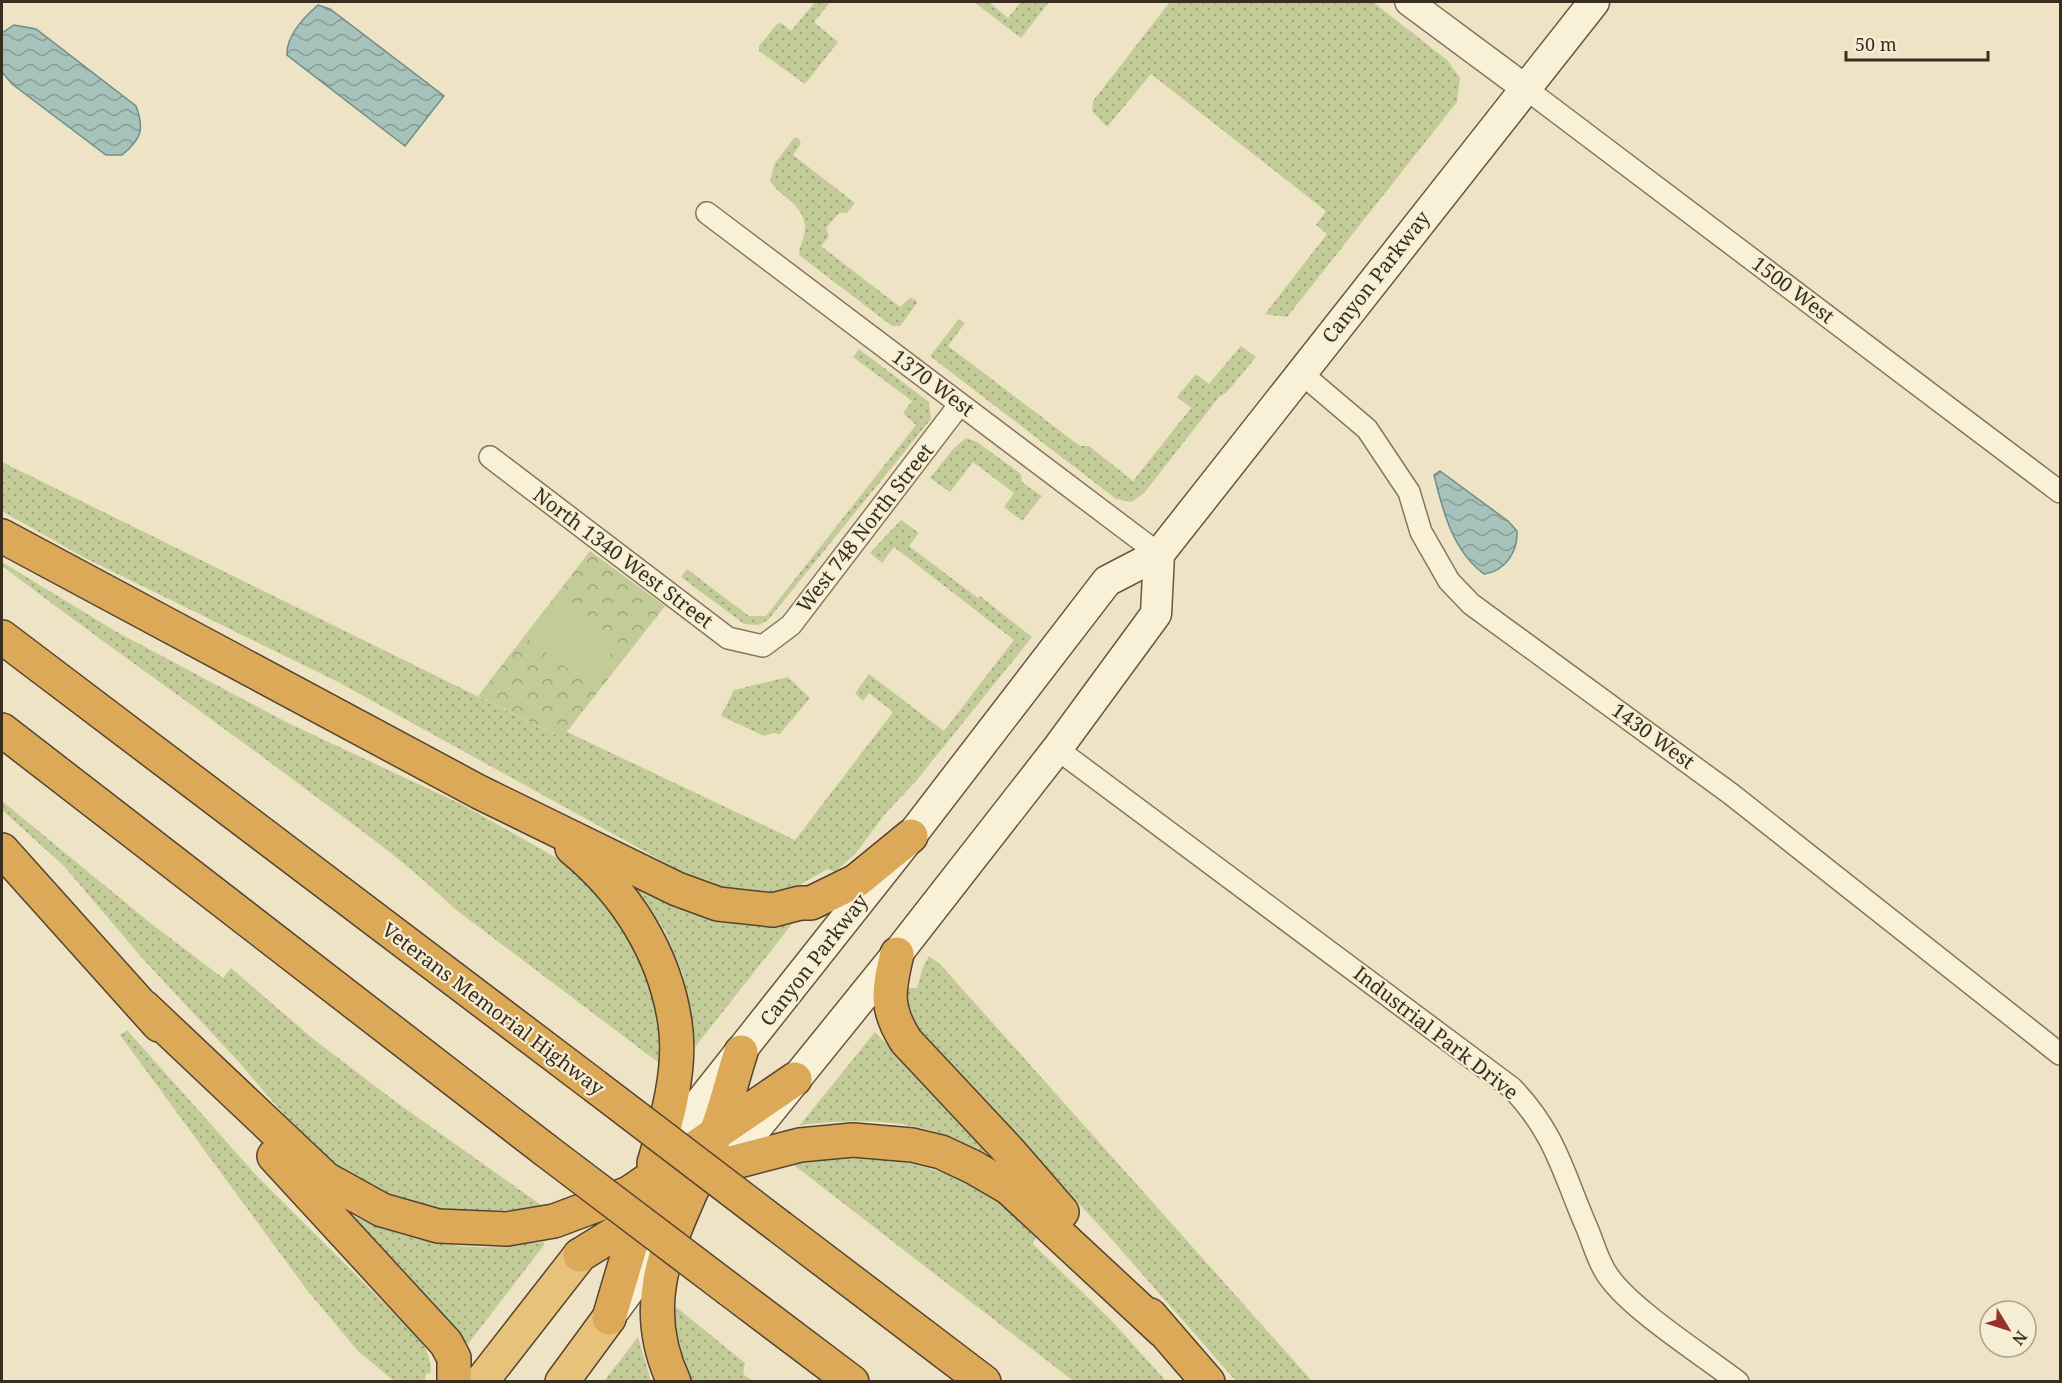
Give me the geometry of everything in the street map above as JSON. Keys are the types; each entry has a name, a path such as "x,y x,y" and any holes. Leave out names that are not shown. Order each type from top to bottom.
{"highway":[{"path":"2,536 479,792 677,889 718,904 750,910 773,910 800,903 811,903 856,881 911,836"},
{"name":"Veterans Memorial Highway","path":"2,637 984,1382"},
{"path":"2,730 544,1149 852,1382"},
{"path":"479,792 573,849 598,871 624,901 655,956 666,982 675,1025 675,1060 668,1116 643,1187 609,1318 562,1382"},
{"path":"2,850 144,1007 314,1201 446,1343 454,1358 454,1382"},
{"path":"897,954 888,998 897,1027 906,1041 1009,1151 1208,1382"},
{"path":"144,1007 326,1179 382,1210 438,1226 507,1229 554,1221 643,1187 694,1185 725,1166 800,1145 853,1140 912,1145 941,1152 1009,1188 1163,1331"},
{"path":"674,1382 660,1337 656,1297 662,1266 676,1226 716,1134 741,1052"},
{"path":"480,1382 580,1255 643,1187 795,1079"}],"main road":[{"name":"Canyon Parkway","path":"643,1187 741,1052 1107,581 1159,554 1594,2"},
{"path":"609,1318 676,1226 897,954 1057,749 1156,614 1159,554"}],"street":[{"path":"1409,2 1525,88"},
{"name":"1500 West","path":"1525,88 2061,492"},
{"name":"1370 West","path":"707,213 1159,554"},
{"name":"1430 West","path":"1301,373 1367,429 1408,492 1421,532 1449,581 1471,604 1731,794 2061,1054"},
{"name":"West 748 North Street","path":"763,646 791,625 960,404"},
{"name":"North 1340 West Street","path":"490,457 728,638 763,646"},
{"name":"Industrial Park Drive","path":"1057,749 1512,1088 1530,1107 1557,1149 1578,1209 1605,1272 1632,1302 1738,1382"}],"green space":[{"path":"815,2 830,2 814,22 838,42 805,84 759,51 759,46 777,24 781,23 791,31"},
{"path":"974,2 989,2 1008,18 1021,2 1049,2 1021,38"},
{"path":"1170,2 1373,2 1447,60 1460,78 1457,102 1287,317 1265,314 1327,234 1316,225 1326,211 1151,74 1107,127 1092,111 1093,101"},
{"path":"798,137 801,144 793,155 855,203 847,213 839,213 826,228 829,236 821,246 900,307 910,298 916,300 917,303 900,326 892,326 799,255 805,230 803,218 795,206 770,180 775,163 794,138"},
{"path":"959,319 965,323 948,346 1080,446 1089,446 1133,481 1191,408 1177,397 1196,374 1209,384 1241,346 1256,357 1227,392 1219,397 1145,492 1132,502 1116,499 930,356"},
{"path":"859,349 929,402 931,419 768,620 759,625 744,624 681,577 687,569 749,616 766,616 916,425 903,413 912,401 853,357"},
{"path":"966,438 977,442 1021,474 1022,482 1042,496 1022,521 1004,507 1014,493 973,462 950,492 930,478 954,448"},
{"path":"2,462 562,738 567,732 795,840 893,712 869,693 863,701 855,693 869,674 944,731 1014,640 894,547 882,563 870,553 901,520 919,533 909,546 978,598 980,596 1032,637 916,781 885,814 856,853 835,872 828,869 780,896 737,895 693,878 338,682 83,557 2,511"},
{"path":"590,551 665,606 562,738 478,696"},
{"path":"2,562 115,631 288,723 461,804 557,858 588,884 630,938 654,997 663,1066 455,909 420,877 364,833 2,566"},
{"path":"561,598 619,642 588,684 529,640"},
{"path":"788,677 810,698 780,734 773,733 764,736 721,716 734,690"},
{"path":"2,801 149,922 223,978 231,968 312,1038 396,1102 544,1207 475,1213 423,1207 393,1199 333,1166 315,1150 236,1059 143,959 63,865 2,810"},
{"path":"631,880 803,910 695,1047 683,974 665,931"},
{"path":"929,956 941,965 1312,1381 1236,1381 1107,1234 917,1028 909,1009 908,988 917,988"},
{"path":"127,1030 256,1175 417,1336 430,1362 431,1373 426,1374 425,1381 394,1381 358,1351 307,1290 120,1035"},
{"path":"875,1032 988,1151 986,1154 939,1133 905,1125 852,1121 800,1125"},
{"path":"855,1154 932,1169 974,1186 994,1199 1036,1235 1033,1244 1110,1319 1166,1381 1072,1380 786,1159"},
{"path":"351,1215 386,1230 441,1244 504,1247 544,1242 544,1245 468,1344 349,1217"},
{"path":"670,1302 745,1363 743,1374 753,1381 690,1381 673,1332"},
{"path":"638,1337 651,1381 604,1381"}],"water":[{"path":"318,5 330,9 444,96 405,146 287,55 292,34"},
{"path":"14,25 36,29 136,106 141,128 140,134 122,155 106,155 12,84 2,72 2,33"},
{"path":"1440,471 1508,521 1517,531 1513,553 1499,569 1484,574 1464,554 1451,530 1441,503 1434,475"}]}
